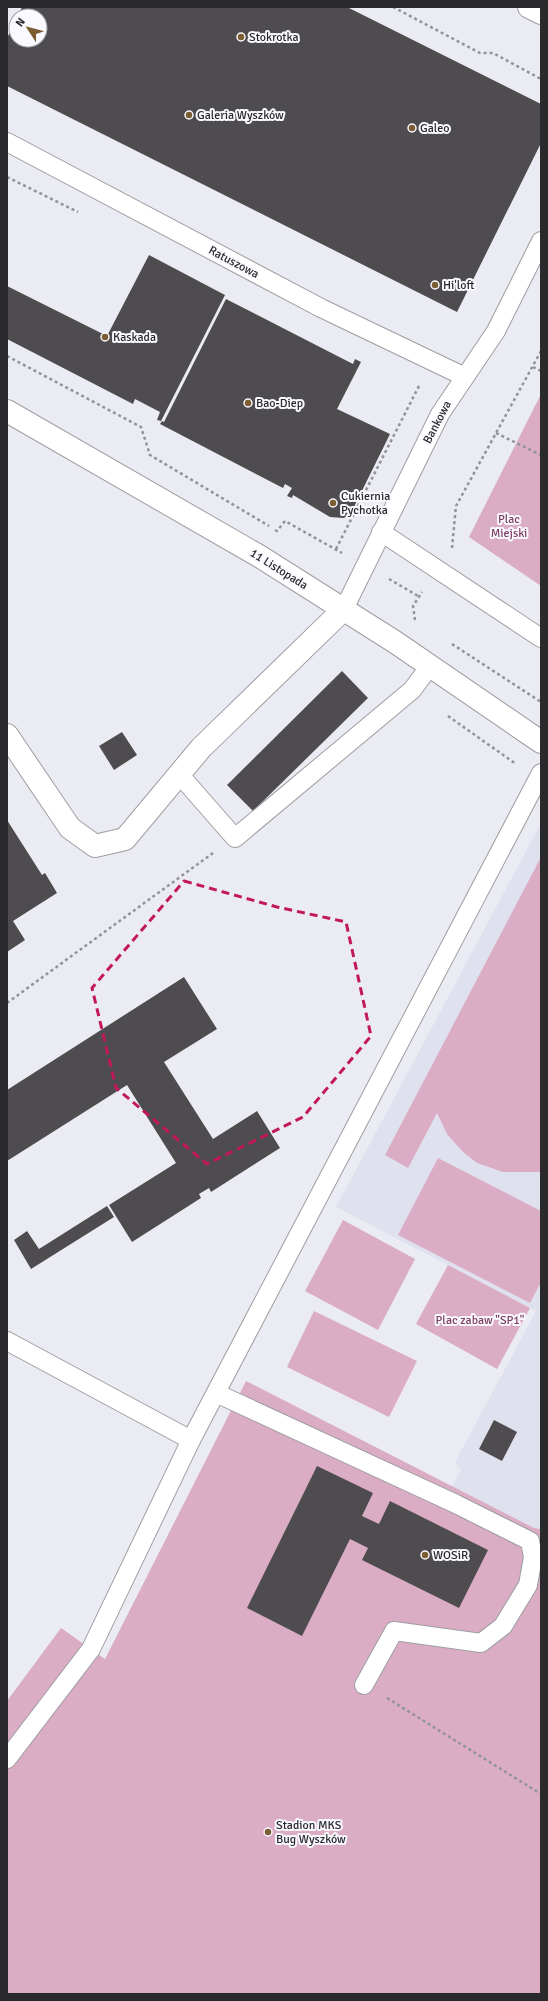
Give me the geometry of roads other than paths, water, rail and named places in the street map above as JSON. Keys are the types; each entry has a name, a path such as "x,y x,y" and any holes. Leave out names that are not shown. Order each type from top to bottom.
{"street":[{"path":"529,7 541,13"},
{"name":"11 Listopada","path":"7,411 173,506 344,609 541,742"},
{"path":"7,735 70,828 95,846 125,839 201,748 344,609"}],"lane":[{"name":"Ratuszowa","path":"7,142 321,308 463,376"},
{"name":"Bankowa","path":"344,609 440,414 463,376 496,331 541,241"},
{"path":"381,532 541,638"},
{"path":"179,774 235,838 412,690 430,666"},
{"path":"7,1759 91,1649 191,1440 541,773"},
{"path":"7,1341 191,1440"},
{"path":"216,1393 456,1504 530,1541 533,1557 528,1585 503,1626 481,1643 394,1631 364,1685"}],"place":[{"name":"Stokrotka","path":"241,37"},
{"name":"Galeria Wyszków","path":"189,115"},
{"name":"Galeo","path":"412,128"},
{"name":"Hi'loft","path":"435,285"},
{"name":"Kaskada","path":"105,337"},
{"name":"Bao-Diep","path":"248,403"},
{"name":"Cukiernia Pychotka","path":"333,503"},
{"name":"WOSiR","path":"425,1555"},
{"name":"Stadion MKS Bug Wyszków","path":"268,1832"}],"park label":[{"name":"Plac Miejski","path":"509,526"},
{"name":"Plac zabaw \"SP1\"","path":"480,1320"}]}
